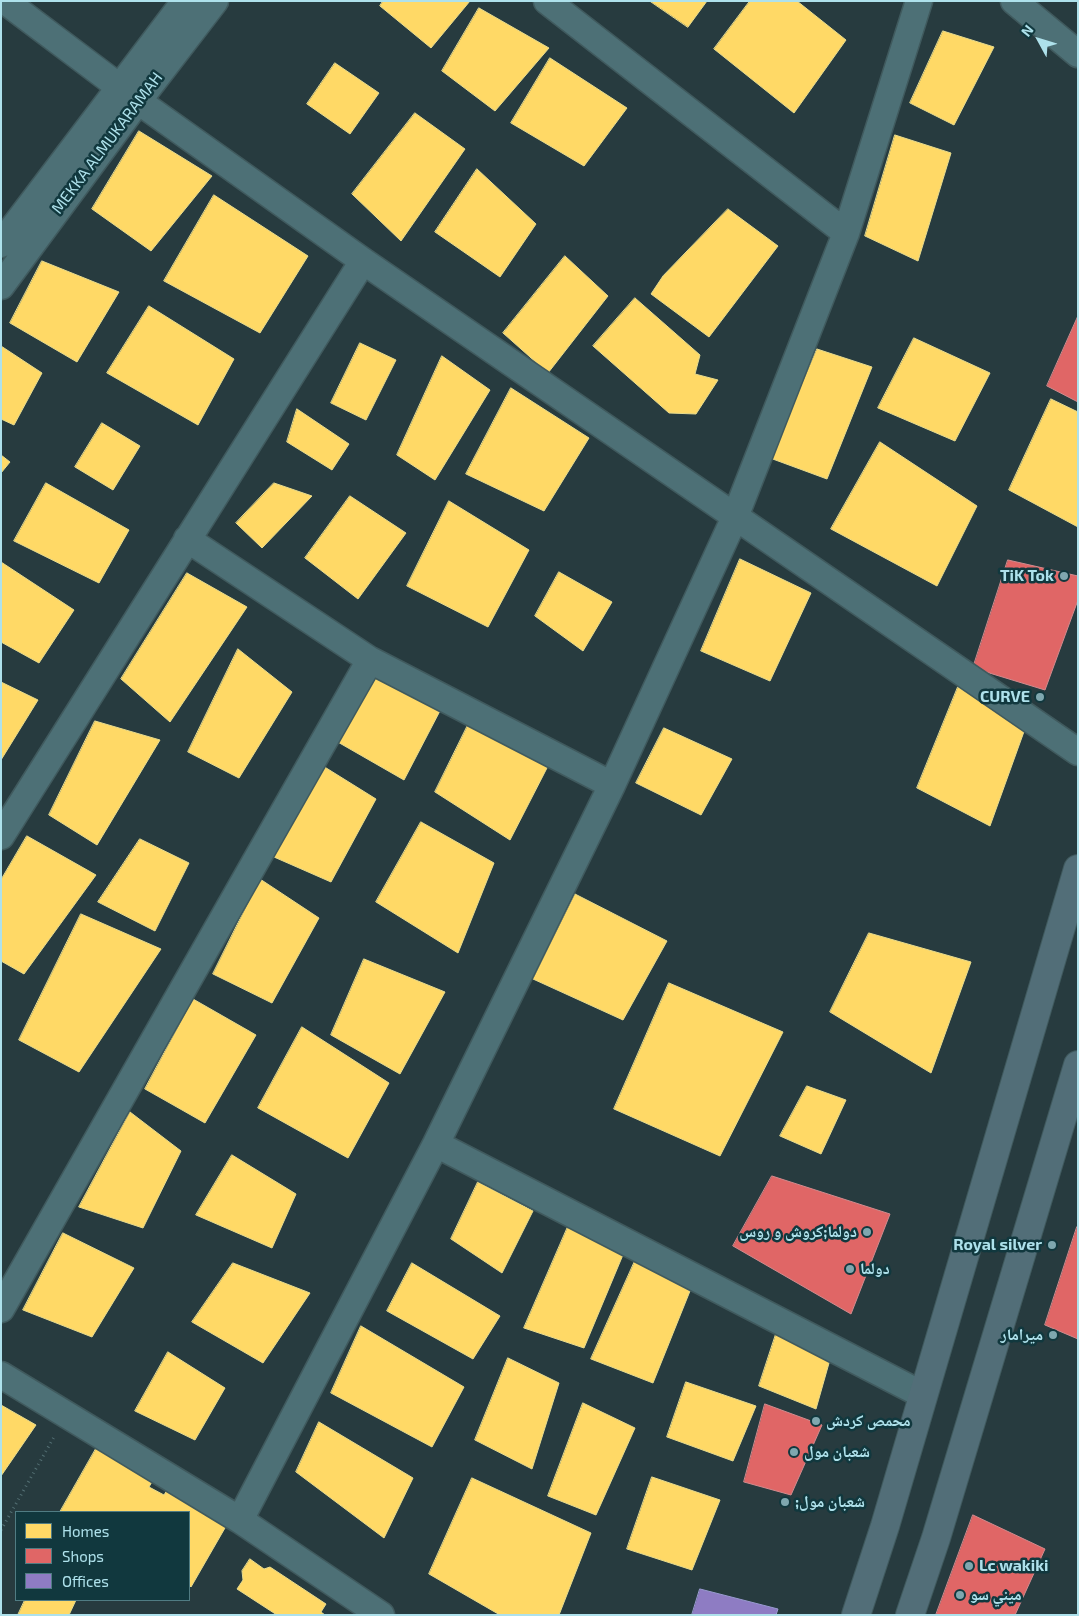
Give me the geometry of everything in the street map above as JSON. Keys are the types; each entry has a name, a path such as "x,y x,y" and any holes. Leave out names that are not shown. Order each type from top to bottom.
{"main road":[{"path":"856,1615 885,1526 1078,869"},
{"path":"910,1615 1078,1065"}],"street":[{"path":"5,1 129,94 363,260 1078,752"},
{"name":"MEKKA ALMUKARAMAH","path":"1,286 129,94 185,1"},
{"name":"MEKKA ALMUKARAMAH","path":"1,244 129,94 215,1"},
{"path":"548,1 846,233"},
{"path":"240,1520 436,1144 612,785 735,517 846,233 920,1"},
{"path":"1014,1 1078,54"},
{"path":"1,836 363,260"},
{"path":"187,538 370,660 612,785"},
{"path":"1,1309 370,660"},
{"path":"436,1144 923,1395"},
{"path":"1,1375 240,1520 381,1615"}],"path":[{"path":"1,1530 66,1414"}],"building: Homes":[{"path":"383,1 470,1 431,48 380,6"},
{"path":"650,1 707,1 688,27"},
{"path":"750,1 797,1 846,40 794,113 714,49"},
{"path":"479,8 549,48 495,111 442,71"},
{"path":"943,31 994,47 954,125 910,103"},
{"path":"550,58 627,108 584,166 511,123"},
{"path":"335,63 379,93 350,134 307,104"},
{"path":"415,113 465,149 401,241 352,194"},
{"path":"139,131 212,176 151,251 92,209"},
{"path":"895,135 951,153 918,261 865,236"},
{"path":"477,169 536,224 500,277 435,232"},
{"path":"214,195 308,256 260,333 164,281"},
{"path":"728,209 778,246 709,337 651,294 663,276"},
{"path":"565,256 608,296 548,373 503,333"},
{"path":"42,261 119,292 77,362 10,323"},
{"path":"635,298 700,355 695,374 718,380 696,414 669,413 593,346"},
{"path":"149,306 234,359 198,425 107,373"},
{"path":"914,338 990,373 955,441 878,408"},
{"path":"360,343 396,360 366,420 331,403"},
{"path":"1,346 42,373 14,425 1,419"},
{"path":"817,349 872,367 827,479 770,458"},
{"path":"442,356 490,390 435,480 397,455"},
{"path":"511,388 589,438 544,511 466,474"},
{"path":"1051,399 1078,412 1078,527 1009,490"},
{"path":"297,409 349,444 332,470 287,442"},
{"path":"102,423 140,446 113,490 75,467"},
{"path":"880,442 977,506 937,586 831,529"},
{"path":"1,455 10,462 1,473"},
{"path":"46,483 129,530 99,583 14,541"},
{"path":"274,483 312,496 262,548 236,523"},
{"path":"350,496 406,533 358,599 305,558"},
{"path":"449,501 529,550 488,627 407,586"},
{"path":"740,559 811,593 770,681 701,651"},
{"path":"1,562 74,610 39,663 1,642"},
{"path":"559,572 612,602 583,651 535,616"},
{"path":"187,573 247,607 170,722 121,679"},
{"path":"238,649 292,692 239,778 188,752"},
{"path":"377,674 442,707 404,780 336,741"},
{"path":"1,682 38,700 1,760"},
{"path":"958,687 1026,726 990,826 917,788"},
{"path":"95,721 160,740 97,845 49,815"},
{"path":"469,723 548,766 510,840 435,792"},
{"path":"664,728 732,759 701,815 636,783"},
{"path":"323,766 376,799 331,882 274,857"},
{"path":"421,822 494,863 458,953 376,902"},
{"path":"27,836 96,875 24,974 1,961 1,880"},
{"path":"140,839 189,863 155,931 98,902"},
{"path":"260,879 319,918 272,1003 213,974"},
{"path":"575,894 667,941 623,1020 533,979"},
{"path":"81,914 161,949 79,1072 19,1040"},
{"path":"869,933 971,962 931,1073 830,1012"},
{"path":"364,959 445,992 400,1074 331,1035"},
{"path":"669,983 783,1032 720,1156 614,1109"},
{"path":"193,999 256,1035 205,1123 145,1089"},
{"path":"302,1027 389,1083 348,1158 258,1108"},
{"path":"807,1086 846,1100 821,1154 780,1136"},
{"path":"130,1112 181,1151 143,1228 79,1207"},
{"path":"232,1155 296,1194 272,1248 196,1215"},
{"path":"478,1182 533,1211 502,1273 451,1239"},
{"path":"570,1222 625,1250 584,1348 524,1328"},
{"path":"63,1233 134,1268 92,1337 23,1310"},
{"path":"635,1261 690,1291 653,1383 591,1359"},
{"path":"233,1263 310,1293 263,1363 192,1322"},
{"path":"412,1263 500,1316 473,1359 387,1311"},
{"path":"361,1326 464,1387 432,1447 331,1393"},
{"path":"777,1331 831,1356 816,1409 759,1386"},
{"path":"168,1352 225,1388 195,1440 135,1411"},
{"path":"508,1358 559,1383 532,1469 475,1440"},
{"path":"686,1382 756,1406 733,1461 667,1437"},
{"path":"583,1403 635,1428 596,1515 548,1496"},
{"path":"1,1405 36,1425 1,1476"},
{"path":"319,1422 413,1478 384,1538 296,1472"},
{"path":"97,1447 153,1480 149,1487 164,1495 169,1487 229,1521 191,1587 190,1511 61,1511"},
{"path":"652,1477 720,1500 692,1570 627,1549"},
{"path":"472,1478 591,1533 559,1615 500,1615 429,1574"},
{"path":"250,1559 264,1569 270,1567 326,1604 321,1612 325,1615 277,1615 237,1589 243,1580 242,1571"},
{"path":"25,1601 76,1601 69,1615 18,1615"}],"building: Shops":[{"path":"1078,316 1078,402 1047,386"},
{"path":"1008,560 1078,576 1078,600 1045,690 973,668"},
{"path":"772,1176 890,1214 851,1314 733,1246"},
{"path":"1078,1228 1078,1339 1045,1325"},
{"path":"765,1404 822,1425 791,1495 744,1482"},
{"path":"973,1515 1045,1549 1015,1615 936,1615"}],"building: Offices":[{"path":"700,1589 778,1609 776,1615 692,1615"}],"place":[{"name":"TiK Tok","path":"1064,576"},
{"name":"CURVE","path":"1040,697"},
{"name":"دولما;كروش و روس","path":"867,1232"},
{"name":"Royal silver","path":"1052,1245"},
{"name":"دولما","path":"850,1269"},
{"name":"ميرامار","path":"1053,1335"},
{"name":"محمص كردش","path":"816,1421"},
{"name":"شعبان مول","path":"794,1452"},
{"name":";شعبان مول","path":"785,1502"},
{"name":"Lc wakiki","path":"969,1566"},
{"name":"ميني سو","path":"960,1595"}]}
